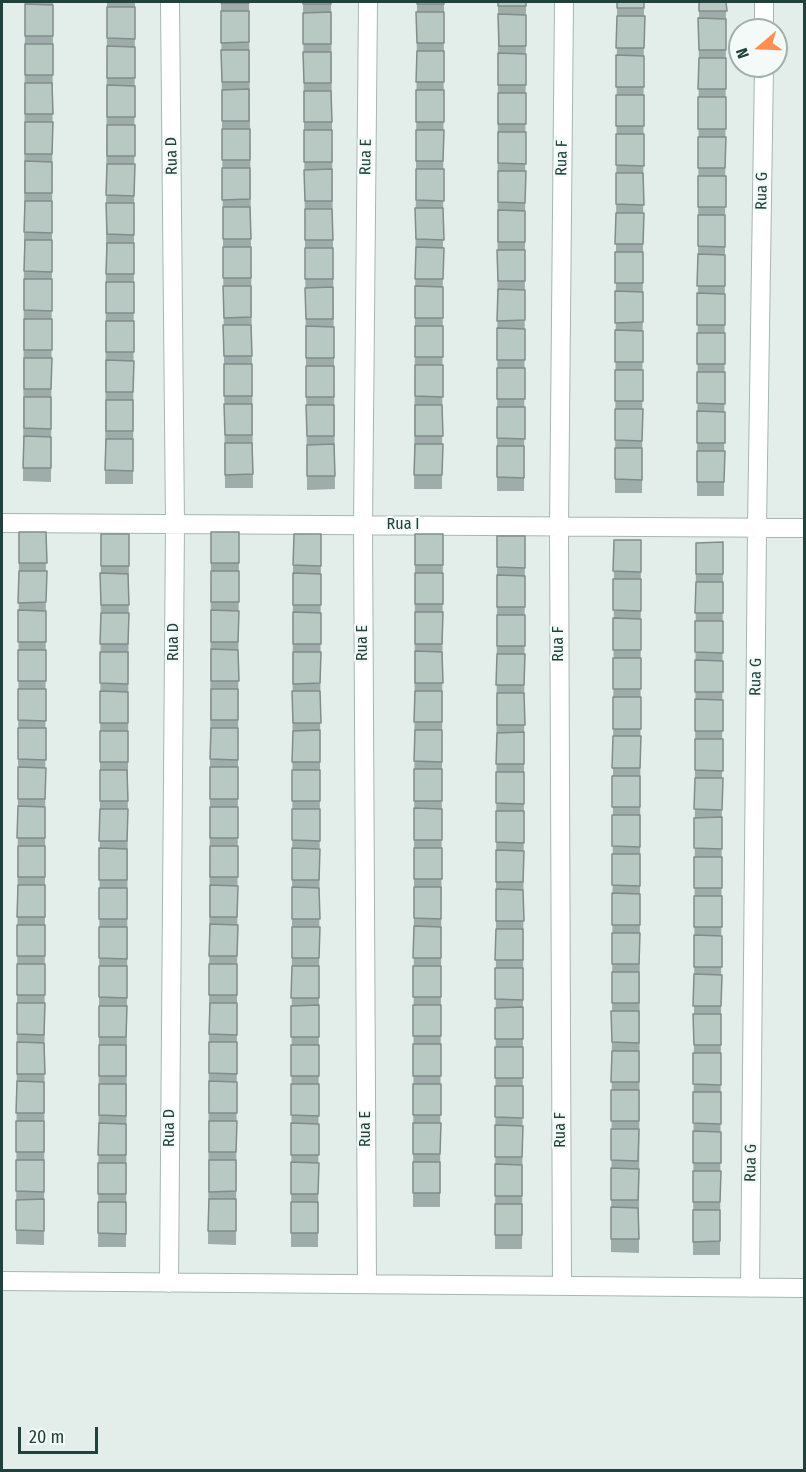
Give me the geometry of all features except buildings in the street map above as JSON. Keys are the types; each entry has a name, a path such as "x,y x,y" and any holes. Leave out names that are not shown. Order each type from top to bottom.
{"street":[{"name":"Rua D","path":"169,1282 175,524 170,2"},
{"name":"Rua E","path":"367,1284 363,525 368,2"},
{"name":"Rua F","path":"562,1286 559,526 564,2"},
{"path":"764,2 764,18"},
{"name":"Rua G","path":"750,1288 764,78"},
{"name":"Rua I","path":"2,523 804,528"},
{"path":"2,1281 804,1288"}]}
